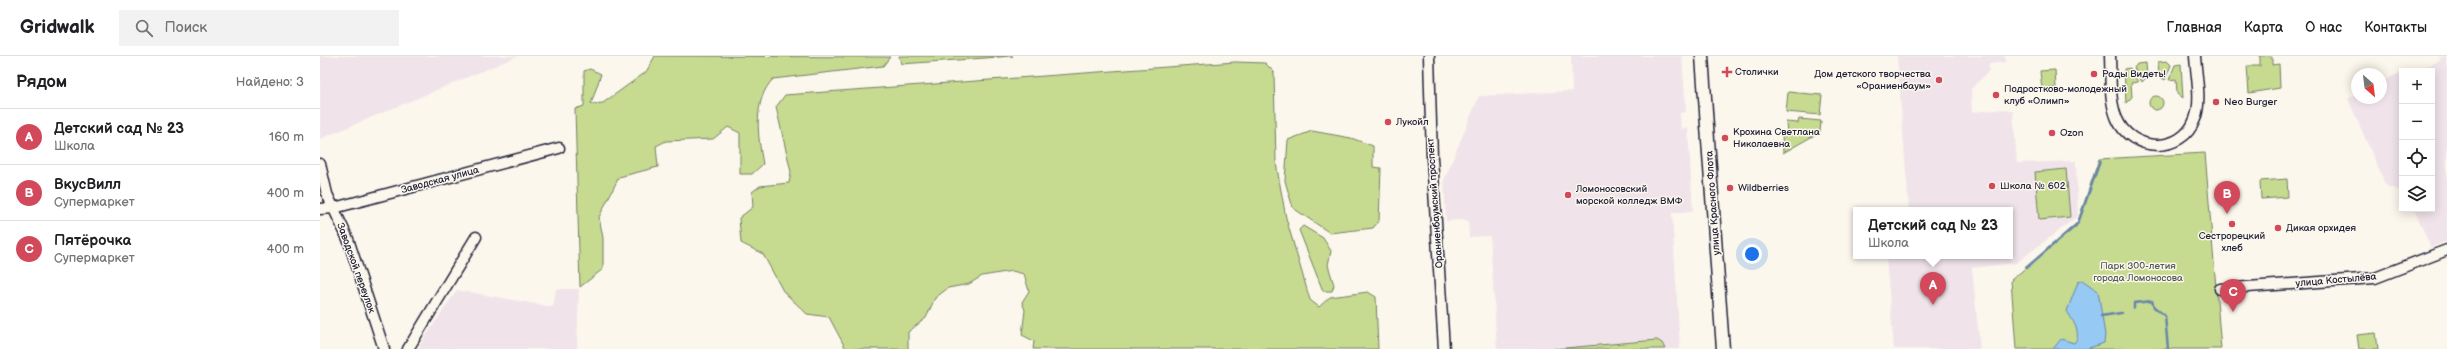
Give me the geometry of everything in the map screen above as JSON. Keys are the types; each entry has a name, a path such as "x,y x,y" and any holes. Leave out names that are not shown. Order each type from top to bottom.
{"main road":[{"name":"улица Красного Флота","path":"1702,56 1724,349"}],"street":[{"name":"Ораниенбаумский проспект","path":"1428,56 1432,158 1444,349"},
{"path":"2110,56 2114,108 2117,120 2121,128 2132,138 2154,145 2169,143 2182,138 2195,120 2198,108 2195,56"},
{"name":"Заводская улица","path":"320,209 334,208 559,148"},
{"name":"Заводской переулок","path":"320,164 327,194 348,239 384,349"},
{"path":"408,349 476,237"},
{"name":"улица Костылёва","path":"2220,289 2375,278 2447,250"}],"shaded area":[{"path":"320,56 518,56 320,139"},
{"name":"Ломоносовский морской колледж ВМФ","path":"1571,56 1682,56 1686,112 1680,113 1681,129 1688,128 1693,212 1672,213 1680,349 1497,349 1490,236 1469,237 1468,220 1446,221 1444,180 1479,96 1572,91"},
{"name":"Школа № 602","path":"1897,56 2005,56 2006,62 1989,64 1989,71 1971,89 1972,112 2005,109 2013,111 2017,163 2076,161 2078,216 2016,263 1972,268 1980,349 1894,349 1886,259 2013,259 2013,207 1909,207"},
{"path":"2447,56 2447,241 2431,248 2415,212 2435,212 2435,68 2423,68 2441,60 2439,57"},
{"path":"2399,73 2399,190 2386,186 2348,99 2351,97 2351,104 2387,104 2387,79"},
{"path":"556,289 579,289 577,349 417,349 457,290 553,307"}],"green space":[{"path":"655,56 890,57 883,66 773,79 766,88 759,108 758,131 763,164 752,174 740,174 740,133 728,127 713,139 666,141 656,146 658,167 619,177 599,217 603,238 603,269 580,287 575,109 584,106 584,71 590,69 601,74 591,104 603,103 646,72"},
{"path":"899,56 1013,56 901,64"},
{"path":"2260,56 2272,56 2272,65 2279,64 2280,88 2249,93 2247,66 2260,66"},
{"path":"2167,61 2171,65 2165,80 2159,76 2158,62"},
{"path":"1235,62 1265,63 1274,72 1276,163 1286,218 1310,300 1319,307 1330,297 1368,292 1376,297 1378,349 1033,349 1034,341 1022,335 1025,310 1022,302 1029,291 1024,274 1012,271 982,276 969,284 948,288 935,298 926,318 908,332 908,349 846,349 829,317 807,314 783,291 763,254 741,243 739,218 753,207 752,192 760,186 789,183 791,172 776,107 785,95"},
{"path":"2146,63 2147,77 2142,82 2134,68 2137,64"},
{"path":"2181,64 2183,98 2177,93 2176,79 2169,80 2175,65"},
{"path":"2130,68 2138,82 2131,83 2132,97 2126,103 2124,69"},
{"path":"2055,70 2056,88 2042,89 2040,71"},
{"path":"1788,92 1822,95 1820,115 1786,112"},
{"path":"2156,96 2161,98 2163,103 2161,108 2156,110 2151,108 2149,103 2151,98"},
{"path":"1799,119 1821,121 1820,132 1783,153 1782,134 1787,134 1786,122 1798,123"},
{"path":"1312,131 1351,138 1373,146 1373,167 1381,168 1379,221 1373,228 1330,233 1293,208 1285,181 1288,140"},
{"name":"Парк 300-летия города Ломоносова","path":"2205,153 2221,349 2016,349 2011,280 2076,227 2099,159"},
{"path":"2066,169 2070,217 2039,220 2035,172"},
{"path":"2287,179 2288,197 2261,199 2260,181"},
{"path":"1303,226 1323,238 1331,251 1328,265 1334,285 1332,291 1323,291 1299,230"},
{"path":"2376,333 2378,349 2359,349 2357,335"},
{"path":"1657,340 1662,343 1665,349 1553,349"}],"water":[{"path":"2082,280 2098,291 2105,335 2104,343 2086,349 2053,349 2061,339 2074,343 2076,339 2076,327 2067,311 2078,282"}],"waterway":[{"path":"2026,268 2078,223 2100,161"},
{"path":"2134,308 2134,303 2152,301 2154,307 2165,316 2168,349"},
{"path":"2101,316 2121,313"}],"place":[{"name":"Столички","path":"1727,72"},
{"name":"Рады Видеть!","path":"2094,74"},
{"name":"Дом детского творчества «Ораниенбаум»","path":"1939,80"},
{"name":"Подростково-молодежный клуб «Олимп»","path":"1996,95"},
{"name":"Neo Burger","path":"2216,102"},
{"name":"Лукойл","path":"1388,122"},
{"name":"Ozon","path":"2052,133"},
{"name":"Крохина Светлана Николаевна","path":"1725,138"},
{"name":"Школа № 602","path":"1992,186"},
{"name":"Wildberries","path":"1730,188"},
{"name":"Ломоносовский морской колледж ВМФ","path":"1568,195"},
{"name":"ВкусВилл","path":"2227,214"},
{"name":"Сестрорецкий хлеб","path":"2232,224"},
{"name":"Дикая орхидея","path":"2278,228"},
{"name":"Детский сад № 23","path":"1933,305"},
{"name":"Пятёрочка","path":"2233,312"}]}
